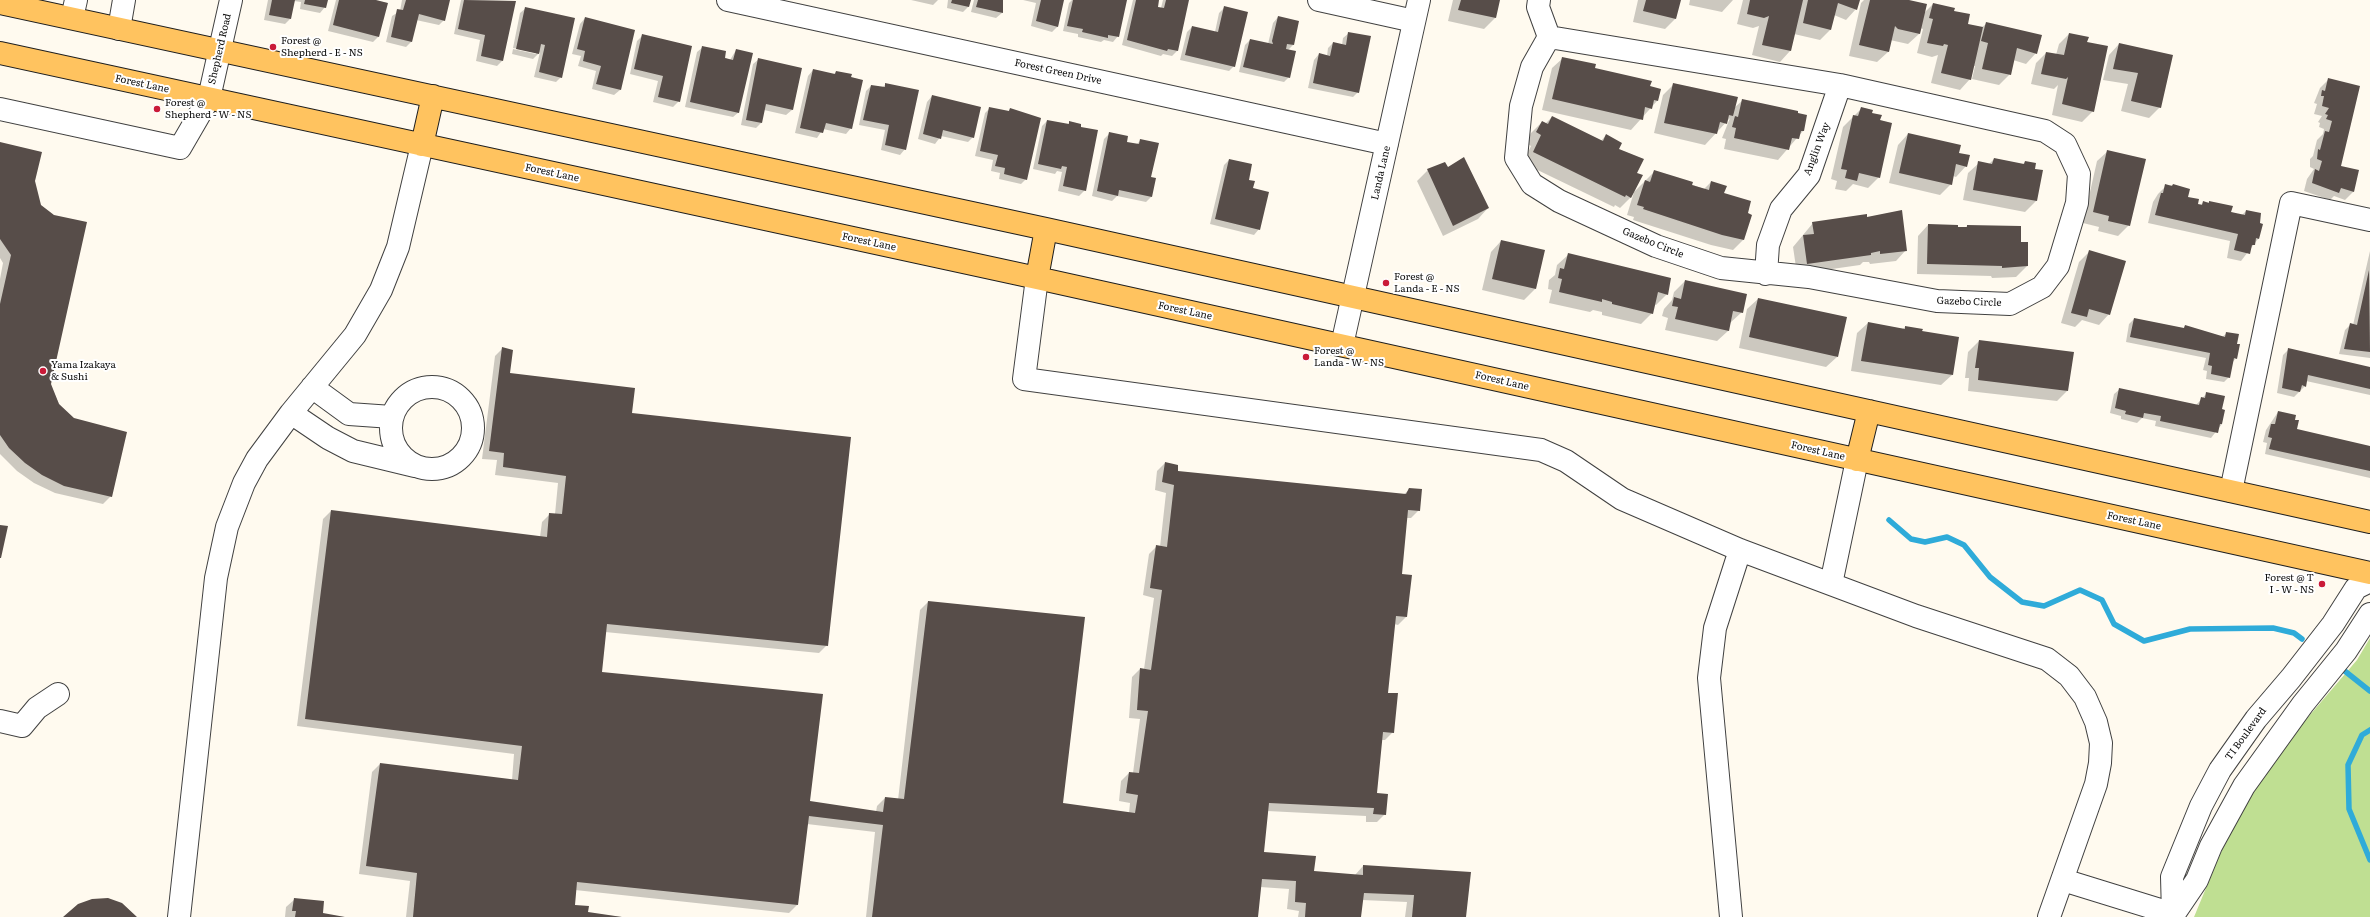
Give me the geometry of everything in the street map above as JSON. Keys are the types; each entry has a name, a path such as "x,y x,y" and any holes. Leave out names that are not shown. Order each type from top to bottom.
{"main road":[{"path":"0,3 74,9 119,29 1046,229 2370,522"},
{"name":"Forest Lane","path":"0,53 1037,278 2370,573"},
{"path":"422,145 433,96"},
{"path":"1037,278 1046,229"},
{"path":"1857,460 1869,411"}],"street":[{"path":"119,29 124,0"},
{"name":"Shepherd Road","path":"0,109 180,148 209,98 232,0"},
{"name":"Forest Green Drive","path":"728,0 1387,144"},
{"path":"1319,0 1414,21"},
{"name":"Landa Lane","path":"1342,345 1419,0"},
{"path":"1539,0 1538,7 1549,37"},
{"name":"Gazebo Circle","path":"1549,37 1840,86 2044,131 2065,144 2079,174 2077,204 2058,266 2042,287 2010,304 1937,301 1809,277 1766,274 1721,268 1656,246 1559,201 1532,184 1516,158 1521,106 1532,67 1549,37"},
{"name":"Anglin Way","path":"1766,274 1768,245 1781,209 1809,175 1840,86"},
{"path":"180,917 219,559 230,520 244,483 266,447 291,413 355,335 381,290 398,248 422,145"},
{"path":"2231,491 2291,203 2370,220"},
{"path":"1037,278 1024,379 1541,450 1566,461 1622,499 1740,550 1916,616 2033,653 2059,667 2085,697 2096,722 2101,743 2100,763 2093,795 2049,917"},
{"path":"291,413 328,438 353,451 430,470 443,468 454,464 463,456 473,436 472,414 466,404 454,392 438,386 427,386 415,389 405,396 397,405 392,417 390,429 393,441 398,452 407,461 418,467"},
{"path":"312,387 349,414 392,417"},
{"path":"1831,584 1857,460"},
{"path":"1731,917 1709,678 1715,628 1740,550"},
{"name":"TI Boulevard","path":"2173,915 2172,877 2201,806 2220,770 2256,719 2291,678 2333,624 2356,588 2370,582"},
{"path":"2063,880 2173,915 2197,880 2224,821 2244,786 2303,704 2346,650 2370,614"},
{"path":"0,722 22,726 36,708 58,694"}],"green space":[{"path":"2370,638 2370,917 2194,917 2221,852 2251,795 2303,723 2357,660"}],"building":[{"path":"272,0 295,0 291,19 269,15"},
{"path":"305,0 328,0 326,8 304,4"},
{"path":"339,0 376,0 388,3 379,37 333,25"},
{"path":"406,0 450,0 445,21 419,14 412,42 391,37 397,9 403,10"},
{"path":"464,0 516,1 503,61 481,56 485,35 458,29"},
{"path":"952,0 971,0 969,7 951,3"},
{"path":"978,0 1003,0 1003,13 976,7"},
{"path":"1041,0 1064,0 1058,27 1036,21"},
{"path":"1073,0 1127,0 1119,37 1108,35 1108,38 1082,32 1083,29 1067,26"},
{"path":"1136,0 1159,0 1158,7 1164,8 1166,0 1189,0 1178,51 1168,49 1167,51 1127,40"},
{"path":"1461,0 1500,0 1496,18 1458,10"},
{"path":"1646,0 1681,0 1676,19 1643,11"},
{"path":"1750,0 1803,0 1791,51 1762,45 1769,16 1764,18 1747,14"},
{"path":"1808,0 1860,0 1857,10 1838,3 1831,30 1803,23"},
{"path":"1870,0 1909,0 1927,4 1920,34 1898,29 1895,26 1889,52 1859,45"},
{"path":"1933,3 1955,8 1954,11 1970,14 1968,24 1983,27 1971,80 1941,73 1948,45 1944,44 1943,46 1927,43 1933,19 1929,18"},
{"path":"1224,6 1248,12 1235,67 1185,55 1192,26 1218,32"},
{"path":"525,7 575,18 562,78 539,72 545,45 541,44 539,54 516,49"},
{"path":"1278,16 1299,21 1294,45 1287,44 1286,49 1296,51 1290,78 1243,67 1250,39 1273,44 1272,41"},
{"path":"585,17 635,30 621,90 596,84 601,66 583,61 585,51 577,49"},
{"path":"1986,22 2042,35 2037,54 2017,48 2011,75 1982,69 1988,43 1981,41"},
{"path":"1348,32 1371,36 1359,93 1313,83 1319,53 1330,56 1333,42 1346,45"},
{"path":"2069,33 2089,37 2087,42 2108,46 2094,112 2062,104 2068,77 2066,79 2041,74 2046,52 2064,55"},
{"path":"642,34 692,46 680,102 658,97 663,76 634,69"},
{"path":"2119,43 2173,55 2161,108 2131,101 2138,73 2113,69"},
{"path":"702,46 726,51 725,58 733,60 736,49 753,53 739,113 690,102"},
{"path":"1562,57 1596,64 1595,68 1652,81 1650,86 1661,89 1658,101 1654,100 1652,109 1645,107 1643,120 1552,99"},
{"path":"758,58 802,68 793,110 766,104 762,123 746,120"},
{"path":"813,69 835,74 836,71 852,74 851,77 863,80 852,129 826,123 823,133 800,128"},
{"path":"2328,78 2360,86 2341,166 2359,170 2354,192 2341,188 2339,193 2312,183 2315,169 2319,171 2322,161 2317,159 2318,149 2320,150 2325,131 2329,132 2332,121 2326,119 2328,115 2325,114 2329,108 2322,106 2324,96 2321,96 2322,90 2325,91"},
{"path":"885,83 919,90 906,150 885,145 889,125 863,120 871,85 885,87"},
{"path":"1673,83 1738,97 1733,116 1729,115 1727,124 1720,122 1717,134 1664,123"},
{"path":"932,95 981,107 974,138 943,130 941,139 923,134"},
{"path":"1742,99 1798,111 1798,113 1807,115 1804,131 1801,131 1799,139 1792,138 1789,150 1734,138 1736,128 1732,127 1735,116 1738,117"},
{"path":"989,107 1009,111 1010,108 1041,118 1027,180 1004,174 1005,168 995,166 998,155 980,151"},
{"path":"1861,107 1873,110 1872,113 1882,115 1880,120 1892,123 1880,178 1859,173 1857,181 1845,178 1847,170 1841,169 1853,115 1858,116"},
{"path":"1552,116 1603,141 1606,134 1622,143 1619,149 1644,159 1637,173 1643,175 1631,198 1626,195 1625,197 1533,152 1541,135 1536,132 1542,121 1548,124"},
{"path":"1047,120 1069,124 1069,121 1081,124 1081,127 1098,130 1086,191 1063,186 1067,167 1062,166 1061,169 1038,164"},
{"path":"1109,132 1128,136 1127,142 1139,144 1140,139 1159,143 1151,177 1156,178 1152,197 1119,190 1118,196 1097,191"},
{"path":"1908,133 1961,145 1959,153 1970,155 1967,167 1956,164 1952,185 1899,173"},
{"path":"0,142 42,152 35,181 41,205 54,215 87,222 51,384 59,404 74,418 127,432 112,497 64,486 42,475 25,463 9,448 0,435 0,304 11,255 0,239"},
{"path":"2107,150 2146,159 2130,226 2108,221 2109,216 2093,212"},
{"path":"1464,157 1489,208 1453,226 1427,169 1445,162 1448,167"},
{"path":"1994,158 2024,164 2025,161 2036,163 2035,169 2043,170 2037,201 1973,190 1978,161 1992,164"},
{"path":"1229,159 1252,164 1249,180 1255,181 1253,188 1269,192 1260,230 1215,219"},
{"path":"1654,170 1693,182 1692,185 1709,190 1711,181 1727,186 1724,193 1751,201 1748,213 1752,215 1744,240 1722,235 1643,209 1644,207 1637,205 1645,180 1650,182"},
{"path":"2165,184 2172,186 2173,184 2190,189 2188,197 2199,199 2198,204 2202,205 2203,201 2209,203 2209,201 2233,206 2231,212 2245,215 2246,210 2261,213 2260,223 2263,224 2259,239 2256,238 2255,245 2252,245 2250,254 2234,250 2238,234 2155,215"},
{"path":"1902,210 1907,251 1880,254 1880,251 1871,253 1871,255 1807,264 1803,235 1814,234 1812,222 1867,214 1867,217"},
{"path":"1928,224 1958,225 1958,227 1967,227 1967,225 2021,226 2021,242 2028,242 2028,266 2002,268 2002,266 1927,264"},
{"path":"1501,240 1545,250 1536,289 1492,279"},
{"path":"2089,250 2126,261 2110,315 2089,309 2087,317 2071,313"},
{"path":"1568,253 1671,278 1668,295 1658,292 1653,314 1612,304 1612,302 1602,299 1602,302 1559,292 1562,279 1558,278 1560,268 1564,269"},
{"path":"2369,270 2370,352 2344,349 2350,323 2357,325"},
{"path":"1685,280 1747,294 1743,313 1733,311 1729,331 1675,319 1678,307 1672,306 1674,297 1681,299"},
{"path":"1758,298 1847,317 1838,357 1749,337"},
{"path":"2134,318 2184,328 2185,325 2225,337 2226,332 2239,334 2237,344 2240,344 2237,359 2234,358 2230,378 2211,374 2212,366 2208,365 2210,353 2130,337"},
{"path":"1868,322 1905,329 1905,326 1923,329 1922,331 1959,337 1953,375 1861,361"},
{"path":"1979,340 2074,352 2068,391 1978,380 1979,368 1975,368"},
{"path":"502,347 513,350 510,373 635,388 632,413 851,437 828,646 607,624 602,672 823,694 810,801 883,812 885,797 904,799 928,601 1085,617 1063,803 1135,813 1138,795 1126,793 1129,772 1139,773 1148,711 1137,710 1140,668 1151,670 1162,590 1150,588 1156,545 1167,547 1174,485 1162,482 1165,462 1178,465 1178,471 1406,494 1409,488 1422,489 1420,511 1408,510 1402,574 1412,575 1407,617 1396,616 1388,693 1398,693 1394,733 1383,732 1377,793 1388,794 1386,815 1373,814 1374,808 1269,803 1264,852 1316,856 1314,871 1363,875 1363,865 1471,872 1466,917 1412,917 1414,895 1364,893 1361,917 1305,917 1306,903 1295,902 1296,881 1262,879 1258,917 872,917 883,825 809,816 798,905 577,882 575,905 589,906 588,912 622,917 413,917 417,873 366,866 380,763 518,780 522,746 305,719 331,510 547,537 549,513 562,514 566,476 503,467 504,453 489,451"},
{"path":"2288,348 2370,367 2370,389 2308,375 2306,387 2302,385 2300,392 2282,388"},
{"path":"2119,388 2199,405 2201,397 2205,398 2206,392 2225,396 2222,409 2225,410 2222,424 2220,424 2218,433 2160,421 2161,416 2144,413 2143,418 2125,414 2126,411 2115,408"},
{"path":"2278,411 2296,415 2295,420 2299,420 2297,429 2370,446 2370,471 2269,449 2272,438 2268,437 2271,424 2275,424"},
{"path":"0,525 8,526 1,558 0,558"},
{"path":"108,898 122,903 137,917 63,917 78,904 92,899"},
{"path":"294,898 324,901 323,913 345,917 295,917 296,911 292,911"}],"waterway":[{"path":"1889,520 1911,539 1925,542 1947,537 1964,545 1990,577 2022,602 2044,606 2080,590 2102,600 2114,624 2144,641 2190,629 2273,628 2294,633 2302,639"},
{"path":"2341,668 2370,691"},
{"path":"2370,730 2362,735 2348,765 2349,809 2370,860"}],"place":[{"name":"Forest @ Shepherd - E - NS","path":"273,47"},
{"name":"Forest @ Shepherd - W - NS","path":"157,109"},
{"name":"Forest @ Landa - E - NS","path":"1386,283"},
{"name":"Forest @ Landa - W - NS","path":"1306,357"},
{"name":"Yama Izakaya & Sushi","path":"43,371"},
{"name":"Forest @ T I - W - NS","path":"2322,584"}]}
